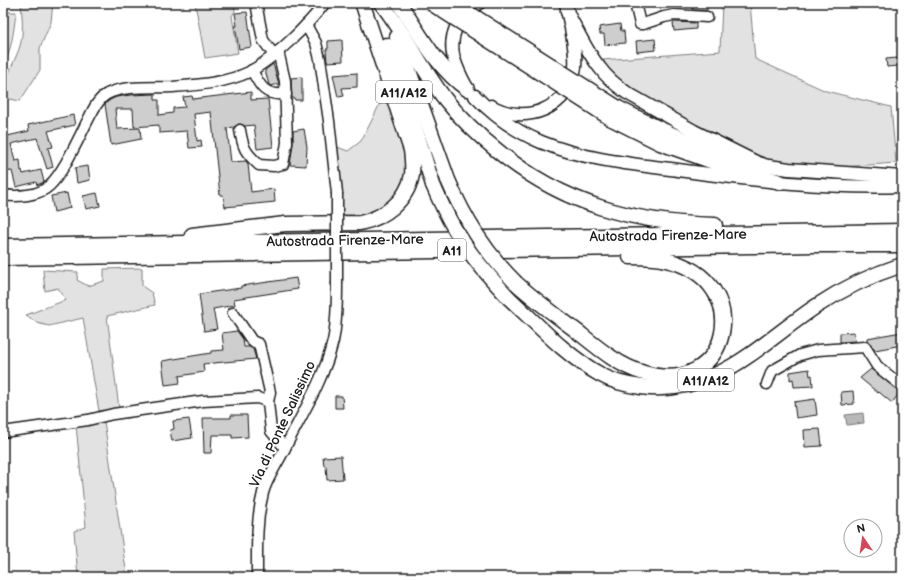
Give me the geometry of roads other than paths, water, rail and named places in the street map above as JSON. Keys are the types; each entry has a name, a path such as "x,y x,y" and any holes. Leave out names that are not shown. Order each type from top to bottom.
{"highway":[{"path":"399,3 439,61 454,79 471,93"},
{"path":"431,3 615,113 661,130 708,150 742,161 762,165"},
{"path":"453,3 615,113 643,135 666,146 719,164 780,182"},
{"path":"100,244 285,224 360,223 380,217 390,209 399,200 409,184 412,175 411,156 389,82 362,4"},
{"name":"A11/A12","path":"362,4 378,28 392,59 433,185 442,206 465,245 488,275 508,297 578,361 602,376 622,383 659,389 692,385 711,378 741,362 815,307 840,291 882,271 902,265"},
{"path":"384,7 448,180 472,230 492,257 516,283 540,304 598,347 622,364 644,374 664,377 688,374 704,364 716,351 724,326 720,302 717,295 705,280 687,267 658,258 639,256 595,256 532,249"},
{"name":"A11/A12","path":"384,7 438,89 462,120 487,143 526,173 559,192 600,208 627,215 672,223 843,232"},
{"name":"Autostrada Firenze-Mare","path":"3,246 902,231"},
{"name":"Autostrada Firenze-Mare","path":"3,258 532,249 902,245"}],"main road":[{"path":"479,3 463,14 455,30 452,45 455,64 471,93 496,117 509,126 540,142 578,154 627,164 780,182 827,185 902,186"},
{"path":"471,93 499,110 511,114 525,115 543,110 561,97 569,87 575,68 573,41 567,7"},
{"path":"567,7 593,59 607,76 627,94 694,131 762,165 789,170 902,177"}],"street":[{"path":"240,130 243,146 248,155 259,165 274,166 282,164 287,143 285,81 276,53 263,40 256,3"},
{"path":"3,195 11,196 37,193 49,187 59,173 96,106 105,95 119,90 216,83 252,70 276,53 306,25 325,3"},
{"path":"635,3 640,24 674,15 707,17"},
{"name":"Via di Ponte Salissimo","path":"257,577 257,530 263,491 293,430 307,406 326,362 335,328 337,313 338,284 336,193 329,121 320,59 316,43 306,25"},
{"path":"252,70 259,85 269,93 277,95 286,94"},
{"path":"233,313 252,341 259,344 270,392 268,402 271,431 285,448"},
{"path":"767,384 772,371 800,355 818,350 865,347 877,366 902,386"},
{"path":"3,432 203,401 258,398 268,402"}]}
